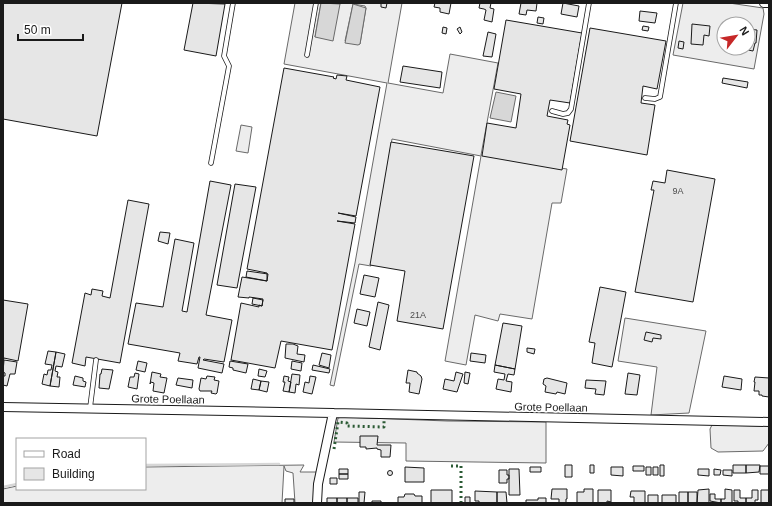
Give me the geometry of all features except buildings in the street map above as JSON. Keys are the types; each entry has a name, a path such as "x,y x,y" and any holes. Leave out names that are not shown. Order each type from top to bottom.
{"street":[{"path":"764,3 769,4"},
{"name":"Grote Poellaan","path":"3,407 769,422"},
{"path":"317,503 318,484 333,413"}],"lane":[{"path":"211,163 228,66 224,56 233,3"},
{"path":"307,55 316,3"},
{"path":"552,111 563,114 568,113 571,109 589,3"},
{"path":"645,98 655,99 660,97 676,3"},
{"path":"90,408 96,360"}],"shaded area":[{"path":"295,3 321,3 315,37 340,4 333,3 402,3 388,83 443,93 450,54 498,63 481,155 567,169 561,203 552,203 532,319 500,314 498,321 475,315 466,365 445,361 481,156 392,139 371,266 359,264 334,386 330,385 355,263 387,83 284,64","holes":["353,4 365,6 366,8 360,44 345,41"]},
{"path":"321,3 340,4 333,41 315,37"},
{"path":"683,3 729,3 763,8 764,14 754,69 673,55"},
{"path":"353,4 366,8 360,44 358,45 345,43"},
{"path":"496,92 516,96 511,122 490,118"},
{"path":"241,125 252,127 248,153 236,151"},
{"path":"625,318 706,331 689,413 651,415 657,367 618,361"},
{"path":"338,418 447,421 546,422 546,463 406,461 406,443 334,442"},
{"path":"712,425 769,426 769,443 763,451 718,452 711,448 710,429"},
{"path":"304,465 300,472 318,472 313,503 295,503 293,473 286,471 284,466 282,503 3,503 3,489 16,486 16,490 146,490 146,467"}],"waterway":[{"path":"146,465 279,464"},
{"path":"3,487 16,484"}],"hedge":[{"path":"334,449 338,422 347,423 347,426 384,427 384,420"},
{"path":"451,466 461,466 461,503"}]}
